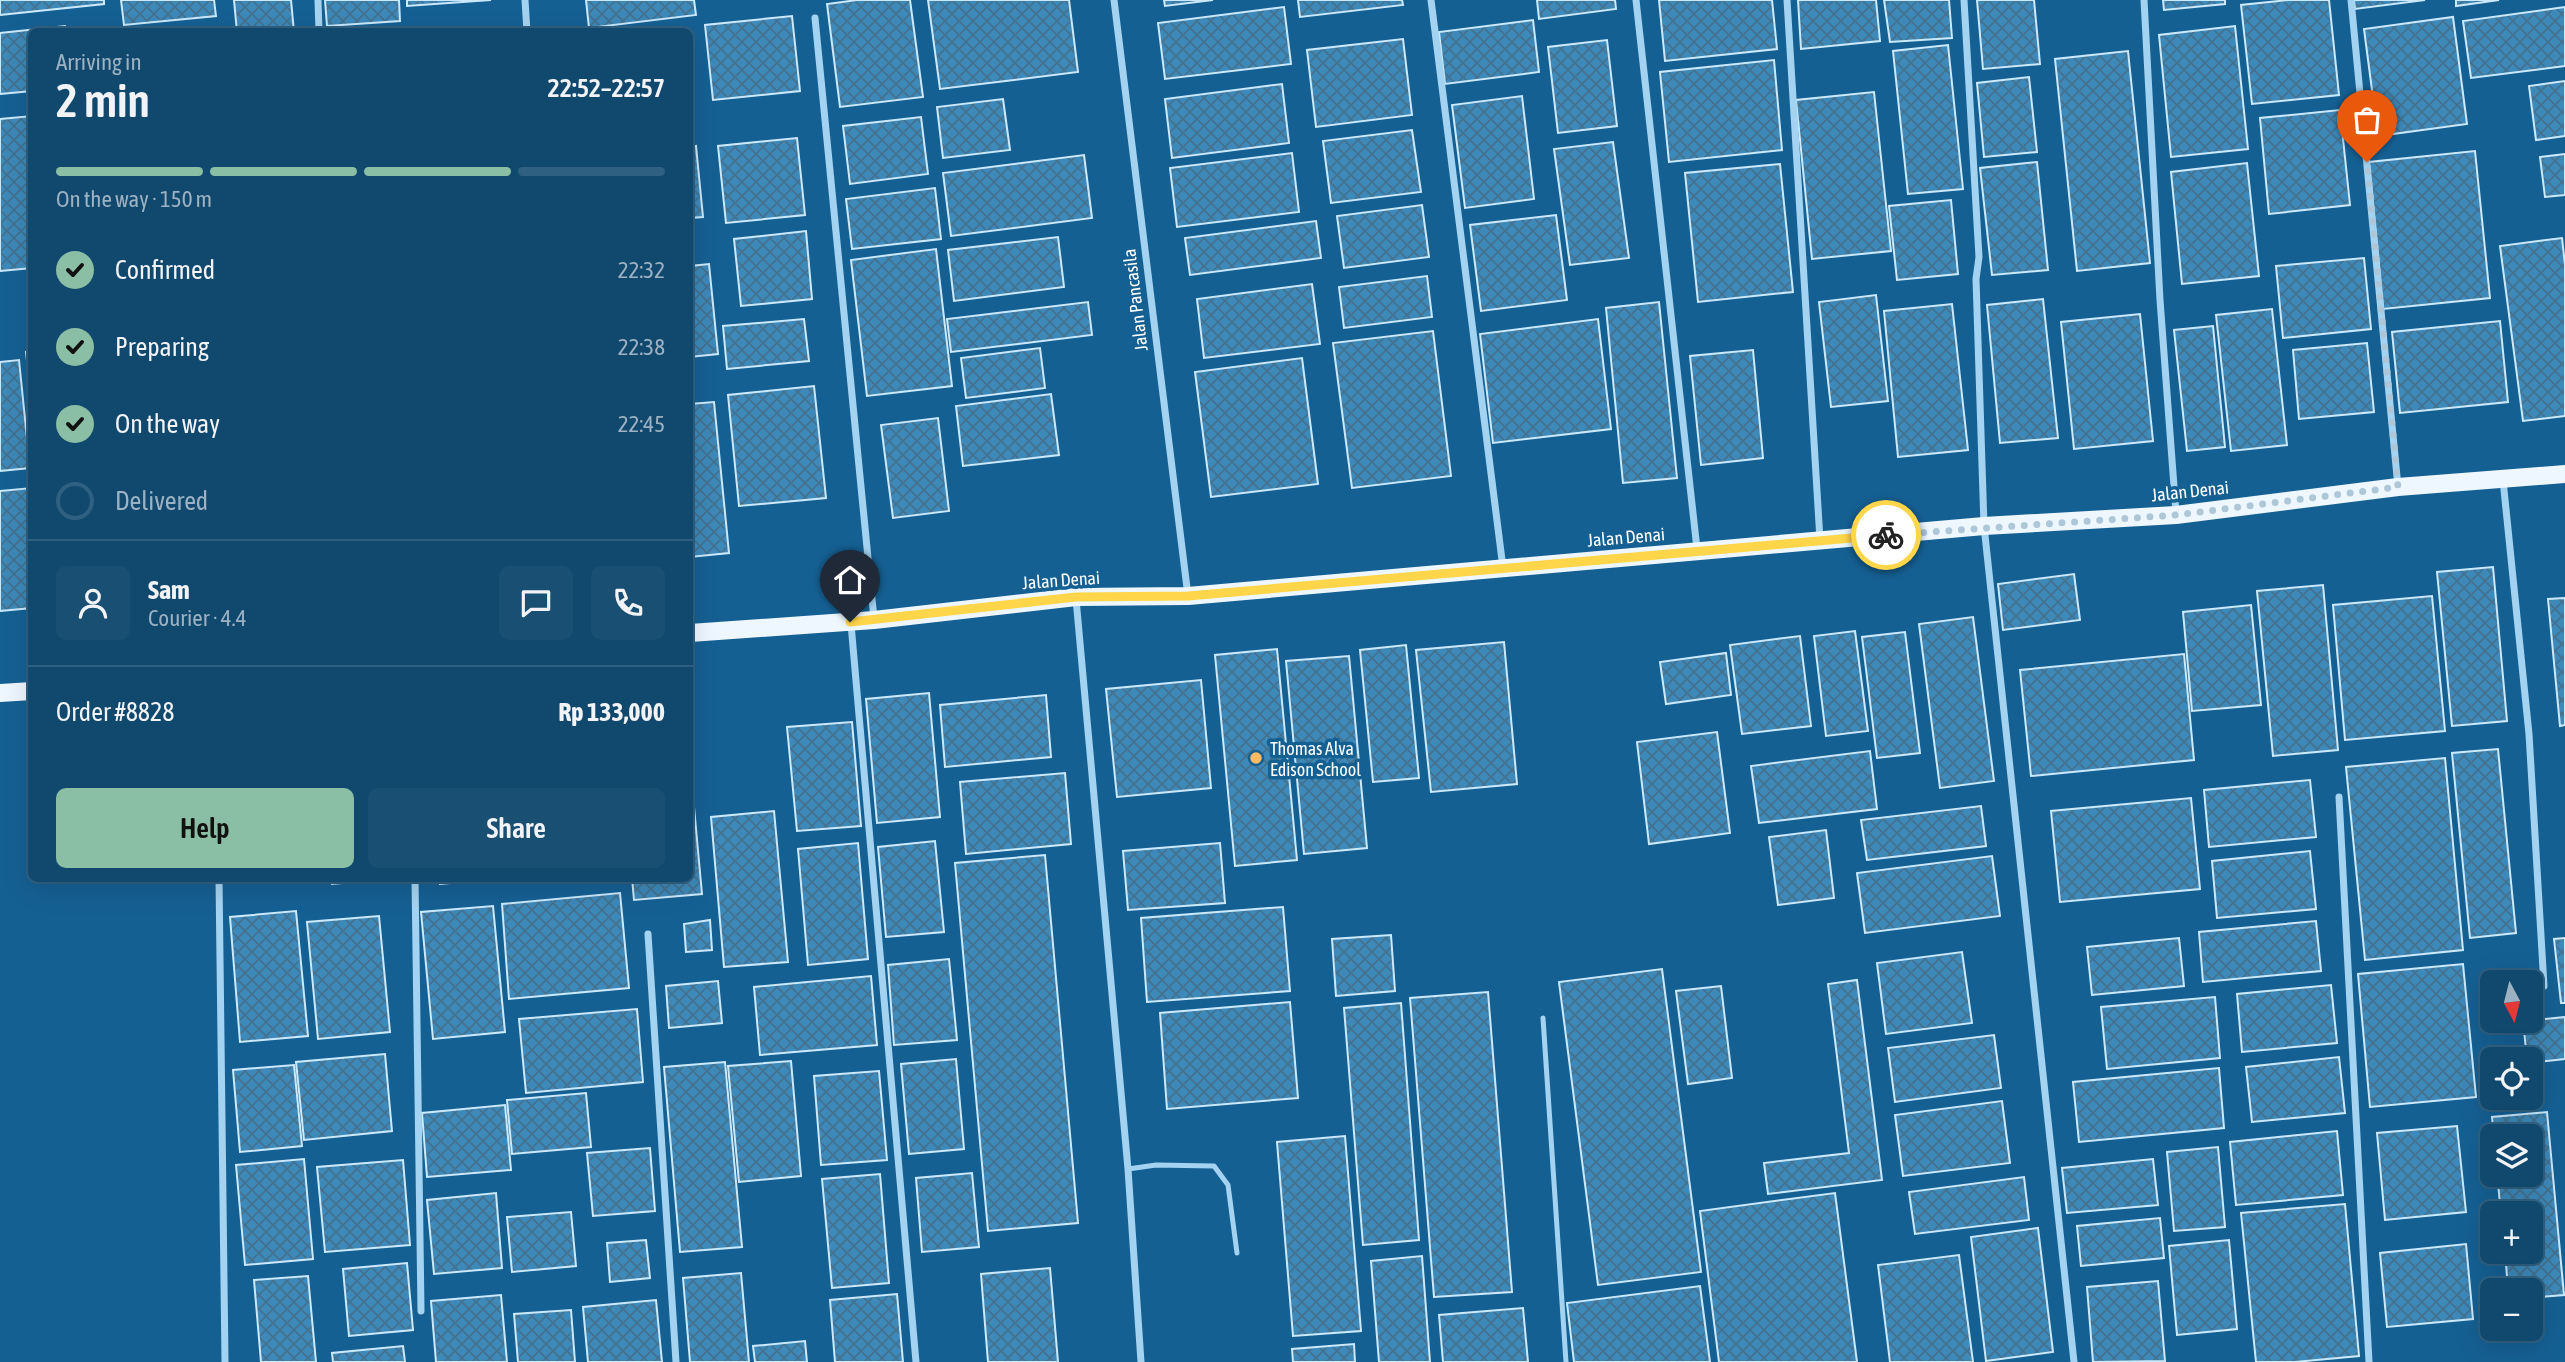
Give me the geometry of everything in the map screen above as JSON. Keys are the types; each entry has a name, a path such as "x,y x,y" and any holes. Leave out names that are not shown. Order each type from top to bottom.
{"main road":[{"name":"Jalan Denai","path":"693,633 874,620 1076,597 1188,596 1984,526 2176,515 2398,487 2565,474"},
{"path":"0,693 28,691"}],"street":[{"path":"318,0 319,28"},
{"path":"525,0 527,28"},
{"name":"Jalan Pancasila","path":"1114,0 1188,596"},
{"path":"1431,0 1503,569"},
{"path":"1636,0 1697,551"},
{"path":"1787,0 1820,540"},
{"path":"1964,0 1979,257 1976,279 1984,526 2074,1362"},
{"path":"2144,0 2160,300 2176,515"},
{"path":"2351,0 2398,487"},
{"path":"815,18 874,620"},
{"path":"2502,479 2529,734 2544,986"},
{"path":"1076,597 1128,1169 1141,1362"},
{"path":"850,622 916,1362"},
{"path":"2339,797 2369,1362"},
{"path":"219,882 225,1362"},
{"path":"415,882 421,1311"},
{"path":"648,934 676,1362"}],"lane":[{"path":"1543,1018 1566,1362"},
{"path":"1128,1169 1156,1165 1214,1166 1228,1185 1237,1253"}],"building":[{"path":"0,0 104,0 104,4 0,15"},
{"path":"121,0 214,0 216,16 124,25"},
{"path":"234,0 291,0 294,28 237,28"},
{"path":"325,0 399,0 400,21 327,26"},
{"path":"407,0 491,0 407,6"},
{"path":"586,0 694,0 696,15 589,28"},
{"path":"857,0 910,0 923,97 840,107 827,4"},
{"path":"928,0 1069,0 1078,72 940,89"},
{"path":"1164,0 1213,0 1165,6"},
{"path":"1298,0 1402,0 1403,5 1300,17"},
{"path":"1537,0 1615,0 1616,9 1539,19"},
{"path":"1659,0 1772,0 1777,49 1665,61"},
{"path":"1798,0 1876,0 1880,41 1801,49"},
{"path":"1884,0 1949,0 1952,38 1890,42"},
{"path":"1977,0 2034,0 2040,64 1983,69"},
{"path":"2163,0 2225,0 2225,4 2164,10"},
{"path":"2288,0 2329,0 2339,95 2252,104 2241,5"},
{"path":"2354,0 2425,0 2355,9"},
{"path":"2456,0 2499,0 2456,6"},
{"path":"1284,7 1291,64 1165,79 1158,23"},
{"path":"2565,7 2565,66 2471,78 2463,21"},
{"path":"792,16 800,91 713,100 705,25"},
{"path":"2453,17 2467,124 2378,136 2364,29"},
{"path":"1533,20 1539,72 1445,84 1439,32"},
{"path":"2235,26 2248,149 2171,157 2159,35"},
{"path":"28,30 28,91 0,94 0,33"},
{"path":"1403,39 1412,115 1316,127 1307,50"},
{"path":"1607,40 1617,126 1558,133 1548,47"},
{"path":"1948,45 1963,189 1908,194 1893,51"},
{"path":"2128,51 2150,263 2077,271 2055,59"},
{"path":"1774,60 1782,150 1669,162 1660,72"},
{"path":"2029,77 2037,152 1984,157 1977,83"},
{"path":"2565,81 2565,136 2536,140 2529,86"},
{"path":"1282,84 1289,143 1172,158 1165,99"},
{"path":"1874,92 1891,251 1812,259 1796,100"},
{"path":"1522,96 1534,199 1465,208 1452,105"},
{"path":"1003,99 1010,150 943,158 937,107"},
{"path":"2340,110 2350,205 2269,214 2260,118"},
{"path":"28,116 28,268 0,271 0,119"},
{"path":"921,117 928,174 850,184 843,126"},
{"path":"1412,130 1421,192 1331,203 1323,141"},
{"path":"797,138 805,215 726,223 718,146"},
{"path":"1613,142 1629,258 1570,265 1554,149"},
{"path":"693,146 696,146 703,217 693,218"},
{"path":"2475,151 2490,298 2383,309 2369,162"},
{"path":"1292,153 1299,212 1177,227 1170,168"},
{"path":"2565,154 2565,195 2545,197 2540,157"},
{"path":"1084,155 1092,218 951,236 943,173"},
{"path":"2037,162 2048,270 1992,275 1980,168"},
{"path":"2247,163 2259,276 2182,284 2171,172"},
{"path":"1780,164 1793,292 1698,302 1685,173"},
{"path":"935,188 941,239 852,249 846,199"},
{"path":"1951,200 1958,274 1897,280 1889,206"},
{"path":"1422,205 1429,257 1344,268 1337,216"},
{"path":"1556,215 1567,300 1481,311 1470,225"},
{"path":"1316,221 1321,258 1190,275 1185,238"},
{"path":"806,231 812,299 741,306 734,239"},
{"path":"1058,237 1064,287 954,301 948,250"},
{"path":"2562,238 2565,265 2565,416 2523,421 2500,246"},
{"path":"936,249 952,386 867,396 851,260"},
{"path":"2364,258 2371,329 2283,338 2276,266"},
{"path":"709,264 718,354 693,357 693,266"},
{"path":"1427,276 1432,317 1344,328 1339,287"},
{"path":"1312,284 1320,344 1204,358 1197,299"},
{"path":"1876,295 1888,401 1831,407 1819,302"},
{"path":"2043,299 2058,438 2000,443 1987,305"},
{"path":"1088,302 1092,335 951,352 947,319"},
{"path":"1659,302 1677,478 1623,483 1606,308"},
{"path":"1952,304 1968,450 1898,457 1884,311"},
{"path":"2272,309 2287,445 2231,451 2216,315"},
{"path":"2140,314 2153,441 2074,449 2061,322"},
{"path":"804,319 809,361 727,369 723,326"},
{"path":"1598,319 1611,429 1493,443 1480,334"},
{"path":"2500,321 2508,402 2400,413 2392,332"},
{"path":"2213,326 2225,447 2187,451 2174,330"},
{"path":"1433,331 1451,476 1352,488 1333,343"},
{"path":"2367,343 2374,412 2299,419 2293,350"},
{"path":"1040,348 1045,388 966,398 961,358"},
{"path":"1753,350 1763,458 1701,465 1690,356"},
{"path":"1302,358 1318,484 1211,497 1195,372"},
{"path":"19,360 28,468 0,471 0,362"},
{"path":"814,386 826,498 739,506 728,395"},
{"path":"1051,394 1059,455 963,466 956,406"},
{"path":"714,402 729,553 693,557 693,404"},
{"path":"938,418 949,511 893,518 881,425"},
{"path":"28,488 28,608 0,611 0,491"},
{"path":"2493,567 2507,721 2452,726 2437,572"},
{"path":"2074,574 2080,620 2003,630 1998,584"},
{"path":"2323,585 2338,750 2273,756 2257,591"},
{"path":"2432,596 2445,731 2345,740 2333,605"},
{"path":"2565,598 2565,725 2560,726 2548,599"},
{"path":"2251,605 2261,705 2192,711 2183,612"},
{"path":"1973,617 1994,781 1940,788 1919,624"},
{"path":"1855,631 1868,731 1826,736 1814,636"},
{"path":"1905,632 1920,753 1877,758 1862,637"},
{"path":"1800,636 1811,726 1742,734 1730,645"},
{"path":"1504,642 1517,784 1431,792 1416,650"},
{"path":"1406,645 1419,778 1373,782 1360,650"},
{"name":"Thomas Alva Edison School","path":"1277,649 1297,860 1235,866 1215,655"},
{"path":"1726,653 1731,695 1666,704 1660,662"},
{"path":"2184,654 2194,760 2031,776 2020,670"},
{"path":"1349,656 1367,848 1304,854 1286,661"},
{"path":"1201,680 1211,788 1117,797 1106,689"},
{"path":"929,693 940,817 877,823 866,699"},
{"path":"1046,695 1051,757 945,767 940,705"},
{"path":"852,722 861,826 797,831 787,727"},
{"path":"1717,732 1730,833 1649,844 1637,742"},
{"path":"2498,749 2516,933 2470,938 2452,753"},
{"path":"1870,751 1877,809 1759,823 1751,766"},
{"path":"2445,758 2463,950 2365,960 2346,767"},
{"path":"1065,773 1071,844 966,854 960,782"},
{"path":"2310,780 2316,837 2209,847 2204,790"},
{"path":"693,796 702,894 634,900 632,882 693,882"},
{"path":"2191,798 2200,889 2060,902 2051,811"},
{"path":"1981,806 1986,846 1867,860 1861,820"},
{"path":"774,811 788,962 724,967 711,817"},
{"path":"1826,830 1834,898 1778,905 1769,837"},
{"path":"935,841 944,932 886,937 878,847"},
{"path":"858,843 868,959 808,965 798,849"},
{"path":"1220,843 1225,903 1128,910 1123,851"},
{"path":"2310,851 2316,909 2217,918 2212,861"},
{"path":"1045,855 1078,1223 988,1231 955,863"},
{"path":"1992,856 2000,916 1865,933 1857,873"},
{"path":"620,893 629,988 509,999 502,904"},
{"path":"493,906 505,1032 433,1039 421,912"},
{"path":"1283,907 1290,991 1147,1002 1141,918"},
{"path":"296,911 308,1036 240,1042 230,917"},
{"path":"379,916 390,1032 318,1039 307,922"},
{"path":"710,920 712,950 686,952 684,924"},
{"path":"2316,921 2321,971 2203,982 2199,932"},
{"path":"1391,935 1395,991 1336,996 1332,939"},
{"path":"2179,938 2184,986 2092,995 2087,947"},
{"path":"2565,938 2565,1003 2561,1003 2554,939"},
{"path":"1962,952 1972,1023 1886,1034 1877,963"},
{"path":"949,959 957,1040 894,1045 888,965"},
{"path":"2463,964 2476,1097 2370,1107 2358,974"},
{"path":"1662,969 1701,1272 1598,1285 1559,982"},
{"path":"871,976 877,1045 760,1055 754,987"},
{"path":"1857,980 1882,1180 1768,1194 1764,1163 1849,1153 1828,984"},
{"path":"718,981 722,1023 669,1028 666,986"},
{"path":"2331,985 2337,1043 2242,1052 2237,994"},
{"path":"1721,986 1732,1078 1688,1084 1676,991"},
{"path":"1488,992 1512,1292 1434,1297 1410,998"},
{"path":"2215,997 2220,1058 2107,1069 2101,1007"},
{"path":"1290,1002 1298,1098 1167,1109 1160,1013"},
{"path":"1401,1003 1419,1240 1363,1245 1344,1008"},
{"path":"637,1009 643,1082 526,1093 519,1019"},
{"path":"2565,1017 2565,1059 2543,1062 2543,1047 2526,1047 2524,1033 2543,1033 2543,1019"},
{"path":"1994,1035 2001,1088 1895,1102 1888,1048"},
{"path":"385,1054 392,1131 304,1140 296,1062"},
{"path":"2339,1057 2345,1113 2252,1122 2246,1067"},
{"path":"956,1059 964,1149 909,1154 901,1064"},
{"path":"791,1061 801,1176 739,1182 728,1066"},
{"path":"725,1062 742,1247 680,1252 664,1067"},
{"path":"294,1065 302,1146 240,1152 233,1070"},
{"path":"2219,1068 2224,1128 2079,1142 2073,1082"},
{"path":"879,1071 887,1160 821,1165 814,1076"},
{"path":"586,1093 591,1147 512,1154 507,1100"},
{"path":"2002,1101 2010,1163 1903,1176 1895,1115"},
{"path":"505,1105 511,1170 427,1177 422,1113"},
{"path":"2547,1112 2564,1295 2543,1297 2543,1278 2507,1278 2506,1264 2543,1264 2543,1201 2500,1201 2498,1187 2543,1187 2543,1124 2493,1124 2492,1117"},
{"path":"2457,1126 2466,1212 2385,1220 2377,1133"},
{"path":"2337,1131 2343,1195 2236,1205 2230,1142"},
{"path":"1345,1136 1361,1331 1293,1336 1277,1142"},
{"path":"2218,1147 2225,1227 2174,1231 2167,1152"},
{"path":"650,1148 655,1211 593,1216 587,1153"},
{"path":"304,1159 313,1259 245,1265 236,1165"},
{"path":"2153,1159 2158,1205 2067,1213 2062,1168"},
{"path":"403,1160 410,1245 325,1252 317,1167"},
{"path":"972,1173 979,1247 922,1252 916,1178"},
{"path":"880,1174 889,1283 832,1288 822,1179"},
{"path":"2024,1177 2029,1220 1915,1234 1909,1192"},
{"path":"496,1193 502,1268 434,1274 427,1200"},
{"path":"1835,1193 1857,1362 1719,1362 1700,1211"},
{"path":"2345,1204 2359,1356 2295,1362 2256,1362 2241,1213"},
{"path":"571,1212 576,1266 512,1272 507,1217"},
{"path":"2160,1218 2164,1258 2081,1266 2077,1226"},
{"path":"2038,1228 2053,1352 1986,1361 1971,1237"},
{"path":"646,1240 650,1278 610,1282 607,1243"},
{"path":"2229,1240 2237,1329 2177,1335 2169,1246"},
{"path":"2466,1244 2473,1319 2387,1327 2380,1253"},
{"path":"1959,1255 1973,1362 1890,1362 1878,1265"},
{"path":"1422,1256 1430,1362 1379,1362 1371,1261"},
{"path":"407,1263 413,1330 349,1336 343,1269"},
{"path":"1050,1268 1058,1362 988,1362 981,1274"},
{"path":"741,1273 749,1362 690,1362 683,1278"},
{"path":"308,1276 316,1362 261,1362 254,1280"},
{"path":"2158,1281 2165,1361 2093,1362 2087,1287"},
{"path":"1700,1286 1710,1362 1574,1362 1567,1303"},
{"path":"897,1294 903,1362 835,1362 830,1300"},
{"path":"501,1295 507,1362 436,1362 431,1301"},
{"path":"656,1300 662,1362 588,1362 583,1307"},
{"path":"1523,1308 1528,1362 1443,1362 1439,1315"},
{"path":"571,1310 575,1362 518,1362 514,1314"},
{"path":"805,1341 807,1362 755,1362 753,1346"},
{"path":"1354,1344 1355,1362 1293,1362 1292,1349"},
{"path":"403,1346 405,1362 333,1362 332,1353"}],"way so far":[{"path":"1886,535 1984,526 2176,515 2398,487 2367,162"}],"place":[{"name":"Thomas Alva Edison School","path":"1256,758"}],"route":[{"path":"850,622 1076,597 1188,596 1886,535"}]}
